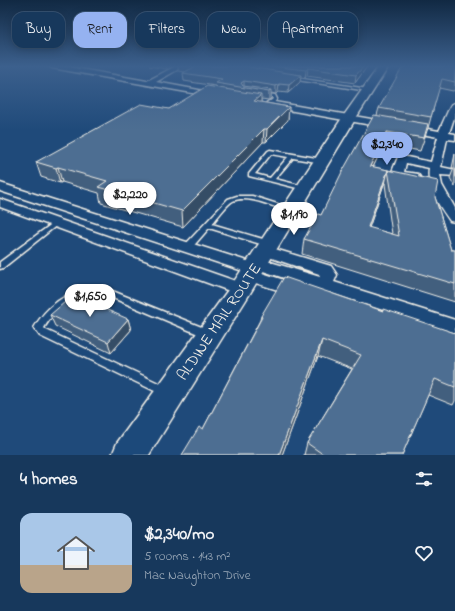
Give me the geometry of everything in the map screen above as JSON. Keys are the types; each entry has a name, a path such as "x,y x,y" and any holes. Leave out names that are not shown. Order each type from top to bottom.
{"main road":[{"name":"ALDINE MAIL ROUTE","path":"129,455 256,265 370,87"}],"street":[{"path":"173,87 224,96"},
{"path":"266,104 449,136"},
{"path":"455,106 450,114 449,136 440,145 434,180 455,218"},
{"path":"436,182 397,174 402,159 455,173"},
{"path":"0,187 187,248 256,265 318,295 329,275 325,270 256,265 56,224 1,205"},
{"path":"324,285 455,327"}],"lane":[{"path":"350,87 368,90"},
{"path":"260,94 274,96 275,98 266,104"},
{"path":"305,188 250,175 270,152 322,161"},
{"path":"271,180 291,156"},
{"path":"187,248 230,200 237,197 245,197 291,210"},
{"path":"0,266 56,224"},
{"path":"208,225 256,265"},
{"path":"170,393 43,333 39,328 43,321 64,300 82,292 102,290 210,334"}],"building":[{"path":"205,87 214,87 261,95 254,101 289,107 267,129 264,129 182,211 98,187 107,181 36,162 141,104 169,109"},
{"path":"241,87 271,90 269,92"},
{"path":"391,87 440,87 431,117 379,108"},
{"path":"374,115 428,124 424,138 387,132 370,166 438,181 435,197 451,250 455,250 455,284 304,239 318,214 321,215 342,172","holes":["388,170 399,236 368,227"]},
{"path":"284,277 383,311 383,309 455,333 455,387 435,379 402,455 324,455 307,443 361,355 322,340 279,455 182,455 199,427 203,429 262,317 261,316"},
{"path":"73,295 128,319 108,342 50,315"}]}
